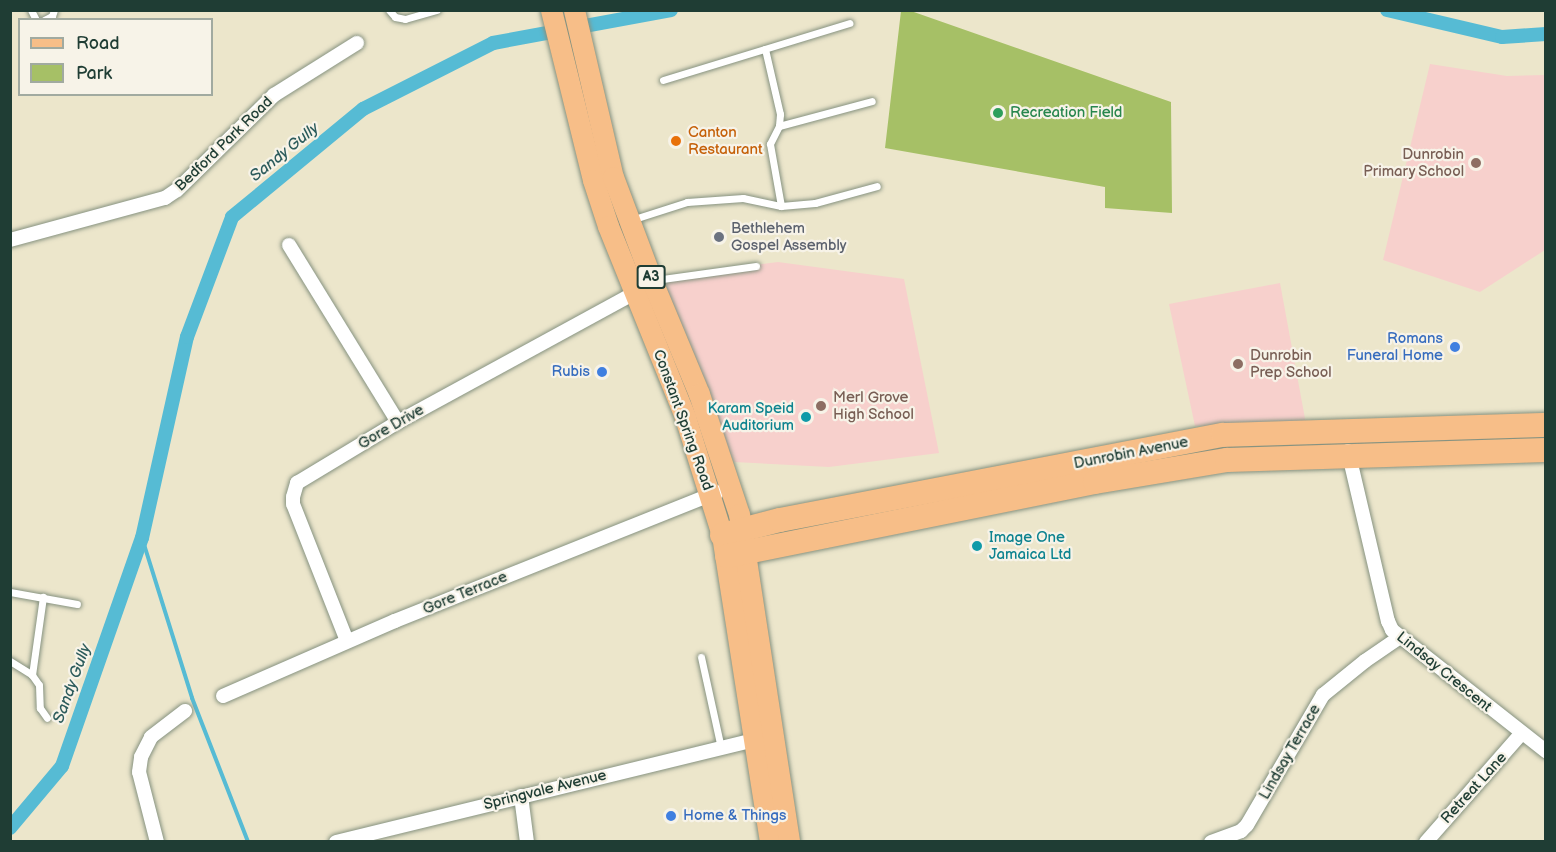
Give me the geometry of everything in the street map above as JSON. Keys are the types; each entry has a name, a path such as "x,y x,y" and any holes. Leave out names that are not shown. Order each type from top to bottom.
{"highway":[{"name":"Dunrobin Avenue","path":"1349,443 1545,425"},
{"name":"Dunrobin Avenue","path":"734,543 780,520 1223,435 1349,443 1545,450"}],"main road":[{"name":"Constant Spring Road","path":"551,10 593,180 699,394 732,488 734,543 755,740 770,842"},
{"name":"Constant Spring Road","path":"574,10 613,177 628,220 644,287 710,495 734,543 789,842"}],"street":[{"name":"Bedford Park Road","path":"10,240 165,198 177,190 274,95 357,43"},
{"path":"289,245 398,422"},
{"name":"Gore Drive","path":"347,642 293,504 294,490 302,478 398,422 644,287"},
{"name":"Lindsay Crescent","path":"1349,443 1388,621 1400,637 1545,751"},
{"name":"Gore Terrace","path":"223,696 347,642 732,488"},
{"name":"Lindsay Terrace","path":"1210,842 1241,831 1247,825 1323,695 1365,661 1400,637"},
{"path":"157,842 139,772 141,757 151,737 185,711"},
{"name":"Retreat Lane","path":"1426,842 1521,734"},
{"name":"Springvale Avenue","path":"344,841 755,740"},
{"path":"521,796 527,842"}],"lane":[{"path":"389,10 395,17 405,18 437,10"},
{"path":"663,80 850,23"},
{"path":"765,49 780,114 779,126 770,144 781,206"},
{"path":"779,126 872,101"},
{"path":"628,220 687,202 743,198 781,206 815,203 877,186"},
{"path":"644,287 756,266"},
{"path":"10,592 76,604"},
{"path":"32,675 43,597"},
{"path":"701,657 721,748"},
{"path":"10,661 32,675 39,685 40,708 47,718"}],"shaded area":[{"name":"Dunrobin Primary School","path":"1430,64 1507,76 1545,75 1545,250 1480,292 1383,260"},
{"name":"Merl Grove High School","path":"778,262 904,279 939,453 829,467 734,462 658,277"},
{"name":"Dunrobin Prep School","path":"1280,283 1306,424 1195,426 1169,304"}],"green space":[{"name":"Recreation Field","path":"901,11 911,11 1171,102 1172,213 1105,208 1105,187 885,148"}],"waterway":[{"name":"Sandy Gully","path":"10,828 62,766 142,538 187,337 232,217 363,109 493,43 671,10"},
{"name":"Sandy Gully","path":"1387,10 1502,37 1546,34"},
{"name":"Sandy Gully","path":"142,538 192,698 248,842"}],"place":[{"name":"Recreation Field","path":"998,113"},
{"name":"Canton Restaurant","path":"676,141"},
{"name":"Dunrobin Primary School","path":"1476,163"},
{"name":"Bethlehem Gospel Assembly","path":"719,237"},
{"name":"Romans Funeral Home","path":"1455,347"},
{"name":"Dunrobin Prep School","path":"1238,364"},
{"name":"Rubis","path":"602,372"},
{"name":"Merl Grove High School","path":"821,406"},
{"name":"Karam Speid Auditorium","path":"806,417"},
{"name":"Image One Jamaica Ltd","path":"977,546"},
{"name":"Home & Things","path":"671,816"}]}
